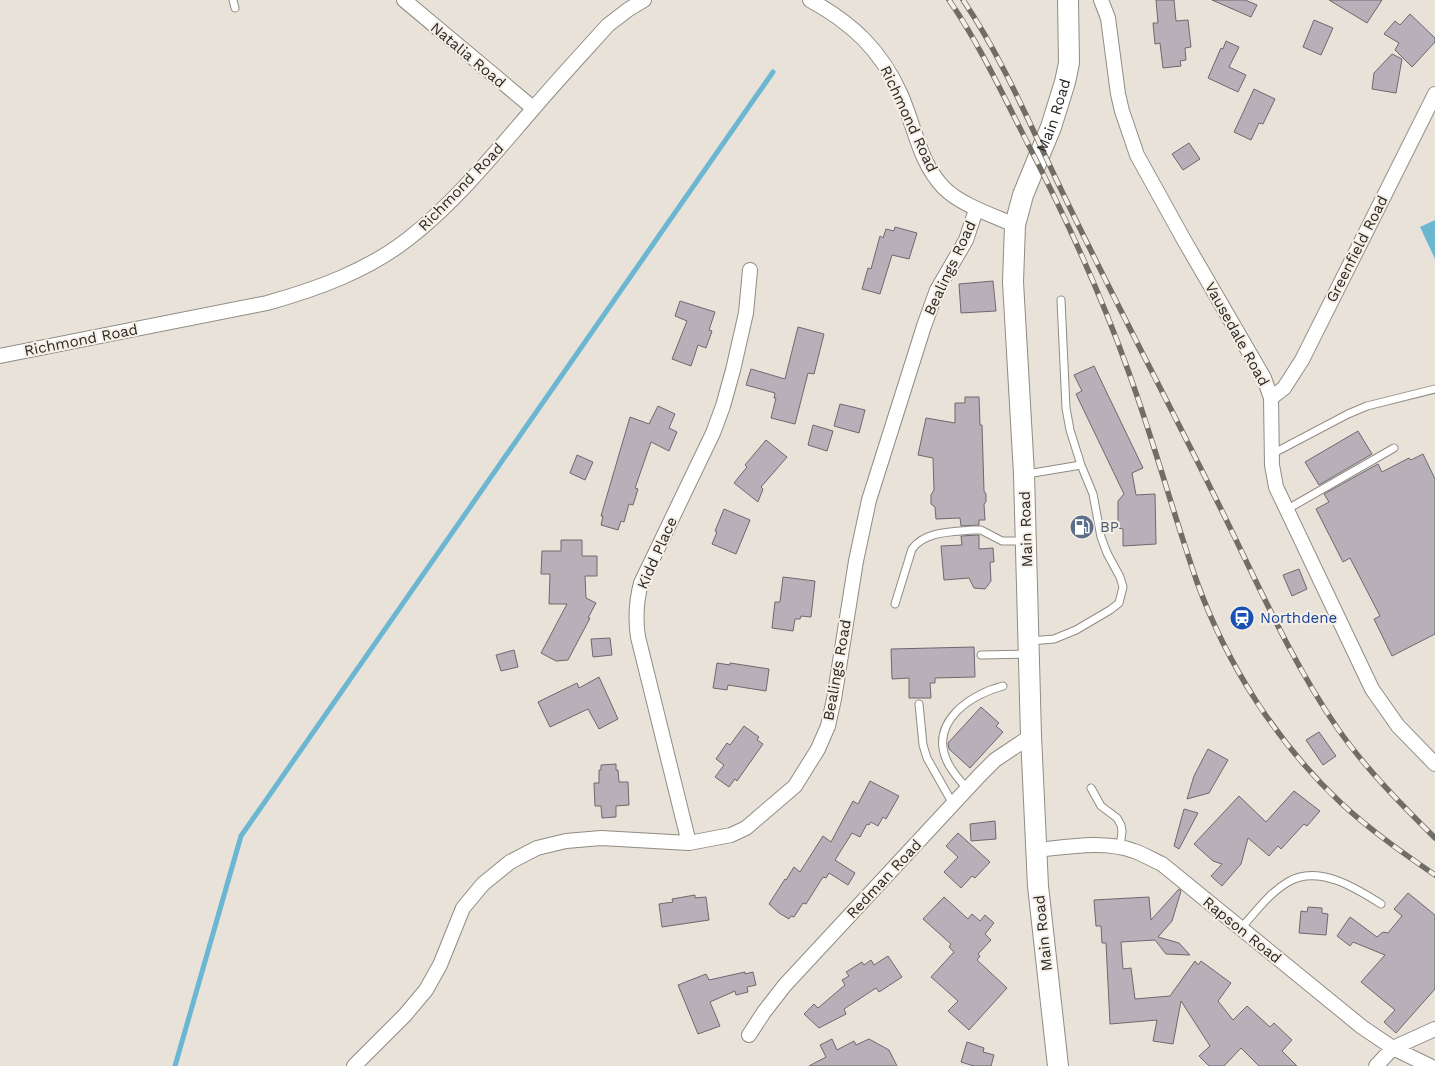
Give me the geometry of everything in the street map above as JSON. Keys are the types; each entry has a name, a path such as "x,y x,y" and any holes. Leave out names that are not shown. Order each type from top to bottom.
{"main road":[{"name":"Main Road","path":"1058,1066 1042,930 1037,850 1024,474 1014,282 1016,225 1023,195 1051,127 1066,82 1069,63 1068,0"}],"street":[{"name":"Natalia Road","path":"404,0 533,108"},
{"name":"Richmond Road","path":"0,356 267,303 309,291 345,277 408,240 434,217 465,186 608,25 644,0"},
{"name":"Richmond Road","path":"810,0 835,14 860,34 885,63 901,96 928,166 945,189 976,210 1016,225"},
{"name":"Vausedale Road","path":"1101,0 1108,18 1118,94 1137,155 1184,240 1257,363 1271,398 1273,422 1272,454 1276,487 1286,510 1372,689 1398,726 1435,764"},
{"name":"Greenfield Road","path":"1271,398 1284,388 1302,360 1435,94"},
{"name":"Bealings Road","path":"354,1066 405,1015 426,990 440,965 463,908 483,884 510,862 537,848 566,841 601,838 689,843 731,836 746,828 795,786 818,749 828,726 856,561 869,500 927,317 946,273 966,240 976,210"},
{"name":"Kidd Place","path":"689,843 638,637 636,602 642,583 713,433 733,370 745,321 750,270"},
{"name":"Redman Road","path":"749,1035 785,985 967,788 995,760 1032,736"},
{"name":"Rapson Road","path":"1037,850 1084,846 1120,848 1132,850 1162,864 1362,1027 1393,1048 1430,1066"},
{"path":"1376,1066 1393,1048 1435,1029"}],"lane":[{"path":"981,655 1030,648 1076,630 1110,610 1119,602 1122,596 1123,587 1120,577 1101,537 1094,494 1081,465 1070,430 1066,408 1061,300"},
{"path":"1272,454 1367,406 1435,389"},
{"path":"1286,510 1394,448"},
{"path":"1024,474 1081,465"},
{"path":"895,604 912,549 917,542 925,538 981,530 1002,541 1026,541"},
{"path":"967,788 950,768 946,759 942,744 944,734 951,718 961,706 973,697 1003,686"},
{"path":"919,704 923,745 927,758 953,804"},
{"path":"1091,788 1101,806 1117,818 1121,825 1120,848"},
{"path":"1241,928 1282,886 1298,878 1320,877 1345,883 1357,888 1381,904"}],"water":[{"path":"1435,220 1435,259 1420,227"}],"building":[{"path":"1156,0 1174,0 1176,21 1188,20 1191,47 1185,48 1186,60 1180,61 1181,66 1163,68 1160,43 1155,44 1153,23 1158,23"},
{"path":"1212,0 1245,0 1257,5 1251,17"},
{"path":"1329,0 1382,0 1367,23"},
{"path":"1410,14 1435,38 1435,42 1412,67 1395,50 1399,43 1384,34 1395,21 1400,25"},
{"path":"1314,20 1333,28 1321,55 1303,47"},
{"path":"1226,41 1239,47 1229,67 1246,75 1238,92 1208,78"},
{"path":"1392,54 1402,59 1396,93 1372,89 1374,73"},
{"path":"1254,89 1275,99 1263,124 1259,123 1251,140 1234,132"},
{"path":"1189,143 1200,159 1183,170 1172,154"},
{"path":"895,227 917,233 909,259 892,255 880,294 862,289 868,268 871,269 880,236 883,238 886,229 894,231"},
{"path":"993,281 996,311 961,313 959,284"},
{"path":"680,301 715,312 709,330 712,331 706,348 698,345 691,366 672,359 687,321 675,316"},
{"path":"798,327 824,334 814,374 808,373 795,424 771,418 776,398 774,398 775,393 746,385 751,369 785,379"},
{"path":"1094,366 1143,468 1132,473 1136,495 1155,494 1156,544 1123,546 1123,529 1118,528 1118,501 1124,494 1076,394 1082,391 1074,375"},
{"path":"965,397 979,397 986,502 984,504 985,520 979,520 979,525 961,526 960,518 936,519 935,507 931,504 931,495 934,490 933,458 918,455 926,418 955,423 955,403 965,403"},
{"path":"840,404 865,410 859,433 834,426"},
{"path":"658,406 675,414 669,428 677,432 669,451 651,442 635,488 638,489 633,505 629,504 624,522 621,521 618,530 601,525 603,516 601,516 630,417 649,424"},
{"path":"813,425 833,431 827,451 808,445"},
{"path":"1358,431 1372,454 1319,485 1305,462"},
{"path":"766,440 787,457 761,487 763,489 758,502 734,483 747,467 745,465"},
{"path":"1423,454 1435,479 1435,634 1392,656 1374,619 1380,616 1350,558 1343,562 1316,509 1329,502 1324,494 1378,464 1382,472 1409,458 1411,460"},
{"path":"577,455 593,462 585,480 570,473"},
{"path":"724,509 750,520 736,554 712,544"},
{"path":"979,535 979,549 993,548 994,562 990,562 991,581 985,589 974,588 969,578 944,580 941,546 962,545 961,536"},
{"path":"561,540 582,540 582,556 597,556 597,576 585,576 586,598 596,603 568,660 556,661 541,653 567,604 549,604 550,574 541,574 542,551 561,551"},
{"path":"1299,569 1307,589 1292,596 1283,575"},
{"path":"783,577 815,581 811,617 801,616 800,619 795,619 793,631 772,628 775,602 780,602"},
{"path":"610,638 612,655 593,657 591,639"},
{"path":"974,647 975,677 935,678 935,683 930,683 931,698 909,698 909,678 892,679 891,649"},
{"path":"514,650 518,667 501,671 496,655"},
{"path":"717,663 769,669 766,691 728,685 727,690 713,688"},
{"path":"599,677 618,719 599,729 588,709 550,727 538,702 577,683 579,688"},
{"path":"981,707 999,723 996,726 1003,732 970,768 949,749 948,743"},
{"path":"744,726 759,737 757,740 763,744 737,781 735,779 729,787 715,777 724,765 716,759 727,743 730,745"},
{"path":"1319,732 1336,756 1323,765 1306,740"},
{"path":"1208,749 1228,760 1209,793 1187,799 1194,776"},
{"path":"616,764 619,782 628,782 629,805 616,806 616,817 602,818 601,806 595,806 594,783 599,783 601,765"},
{"path":"870,781 899,796 886,819 883,817 878,826 871,822 869,825 867,824 860,837 852,833 835,860 855,873 848,885 829,873 826,878 823,877 806,904 803,903 794,917 791,916 789,919 779,913 769,904 785,879 794,867 800,872 823,836 831,842 853,801 858,804"},
{"path":"1294,791 1320,811 1307,826 1304,824 1281,849 1278,846 1269,856 1248,838 1241,864 1222,886 1211,876 1222,864 1213,861 1194,844 1239,796 1266,822"},
{"path":"1184,809 1198,813 1179,849 1174,846"},
{"path":"995,821 996,839 971,841 970,824"},
{"path":"958,833 990,862 975,878 972,876 961,888 944,872 958,857 946,846"},
{"path":"1179,889 1181,891 1172,921 1158,937 1179,943 1190,955 1166,954 1155,940 1121,942 1123,969 1131,968 1135,999 1170,996 1195,961 1198,965 1201,961 1231,983 1218,1001 1233,1020 1247,1006 1270,1027 1274,1023 1292,1040 1282,1051 1297,1066 1259,1066 1241,1048 1224,1066 1209,1066 1199,1056 1210,1046 1181,1001 1173,1044 1153,1041 1157,1020 1110,1024 1106,943 1102,943 1101,926 1096,926 1094,900 1149,897 1151,920"},
{"path":"1408,893 1435,915 1435,989 1396,1033 1384,1022 1395,1010 1361,982 1385,955 1353,942 1350,946 1337,936 1350,917 1377,937 1383,932 1388,933 1402,916 1394,909"},
{"path":"695,895 695,898 706,897 709,920 662,927 659,904 673,902 672,899"},
{"path":"944,897 968,919 972,914 980,921 985,915 994,923 985,934 991,940 978,954 980,956 977,960 1007,988 969,1030 948,1011 958,1001 931,977 954,952 949,947 951,944 923,919"},
{"path":"1308,907 1322,908 1322,913 1328,914 1326,935 1299,933 1301,911 1307,912"},
{"path":"888,956 902,977 879,992 876,988 844,1009 846,1014 819,1028 804,1014 814,1004 818,1008 845,985 842,980 849,976 846,972 862,962 864,965 871,960 874,965"},
{"path":"745,972 745,974 753,972 756,985 747,987 748,992 736,995 735,991 710,1002 720,1026 698,1034 678,985 706,974 709,980"},
{"path":"832,1039 837,1050 854,1041 856,1045 869,1039 889,1050 897,1066 809,1066 826,1057 820,1045"},
{"path":"967,1042 984,1048 983,1052 994,1055 991,1066 974,1066 961,1062"}],"waterway":[{"path":"175,1066 241,836 773,72"}],"railway":[{"path":"949,0 981,52 1000,89 1056,200 1095,285 1138,399 1197,582 1209,613 1239,673 1275,729 1318,780 1363,823 1435,875"},
{"path":"963,0 990,43 1302,672 1338,729 1360,758 1396,799 1435,838"}],"place":[{"name":"BP","path":"1082,527"},
{"name":"Northdene","path":"1242,618"}]}
